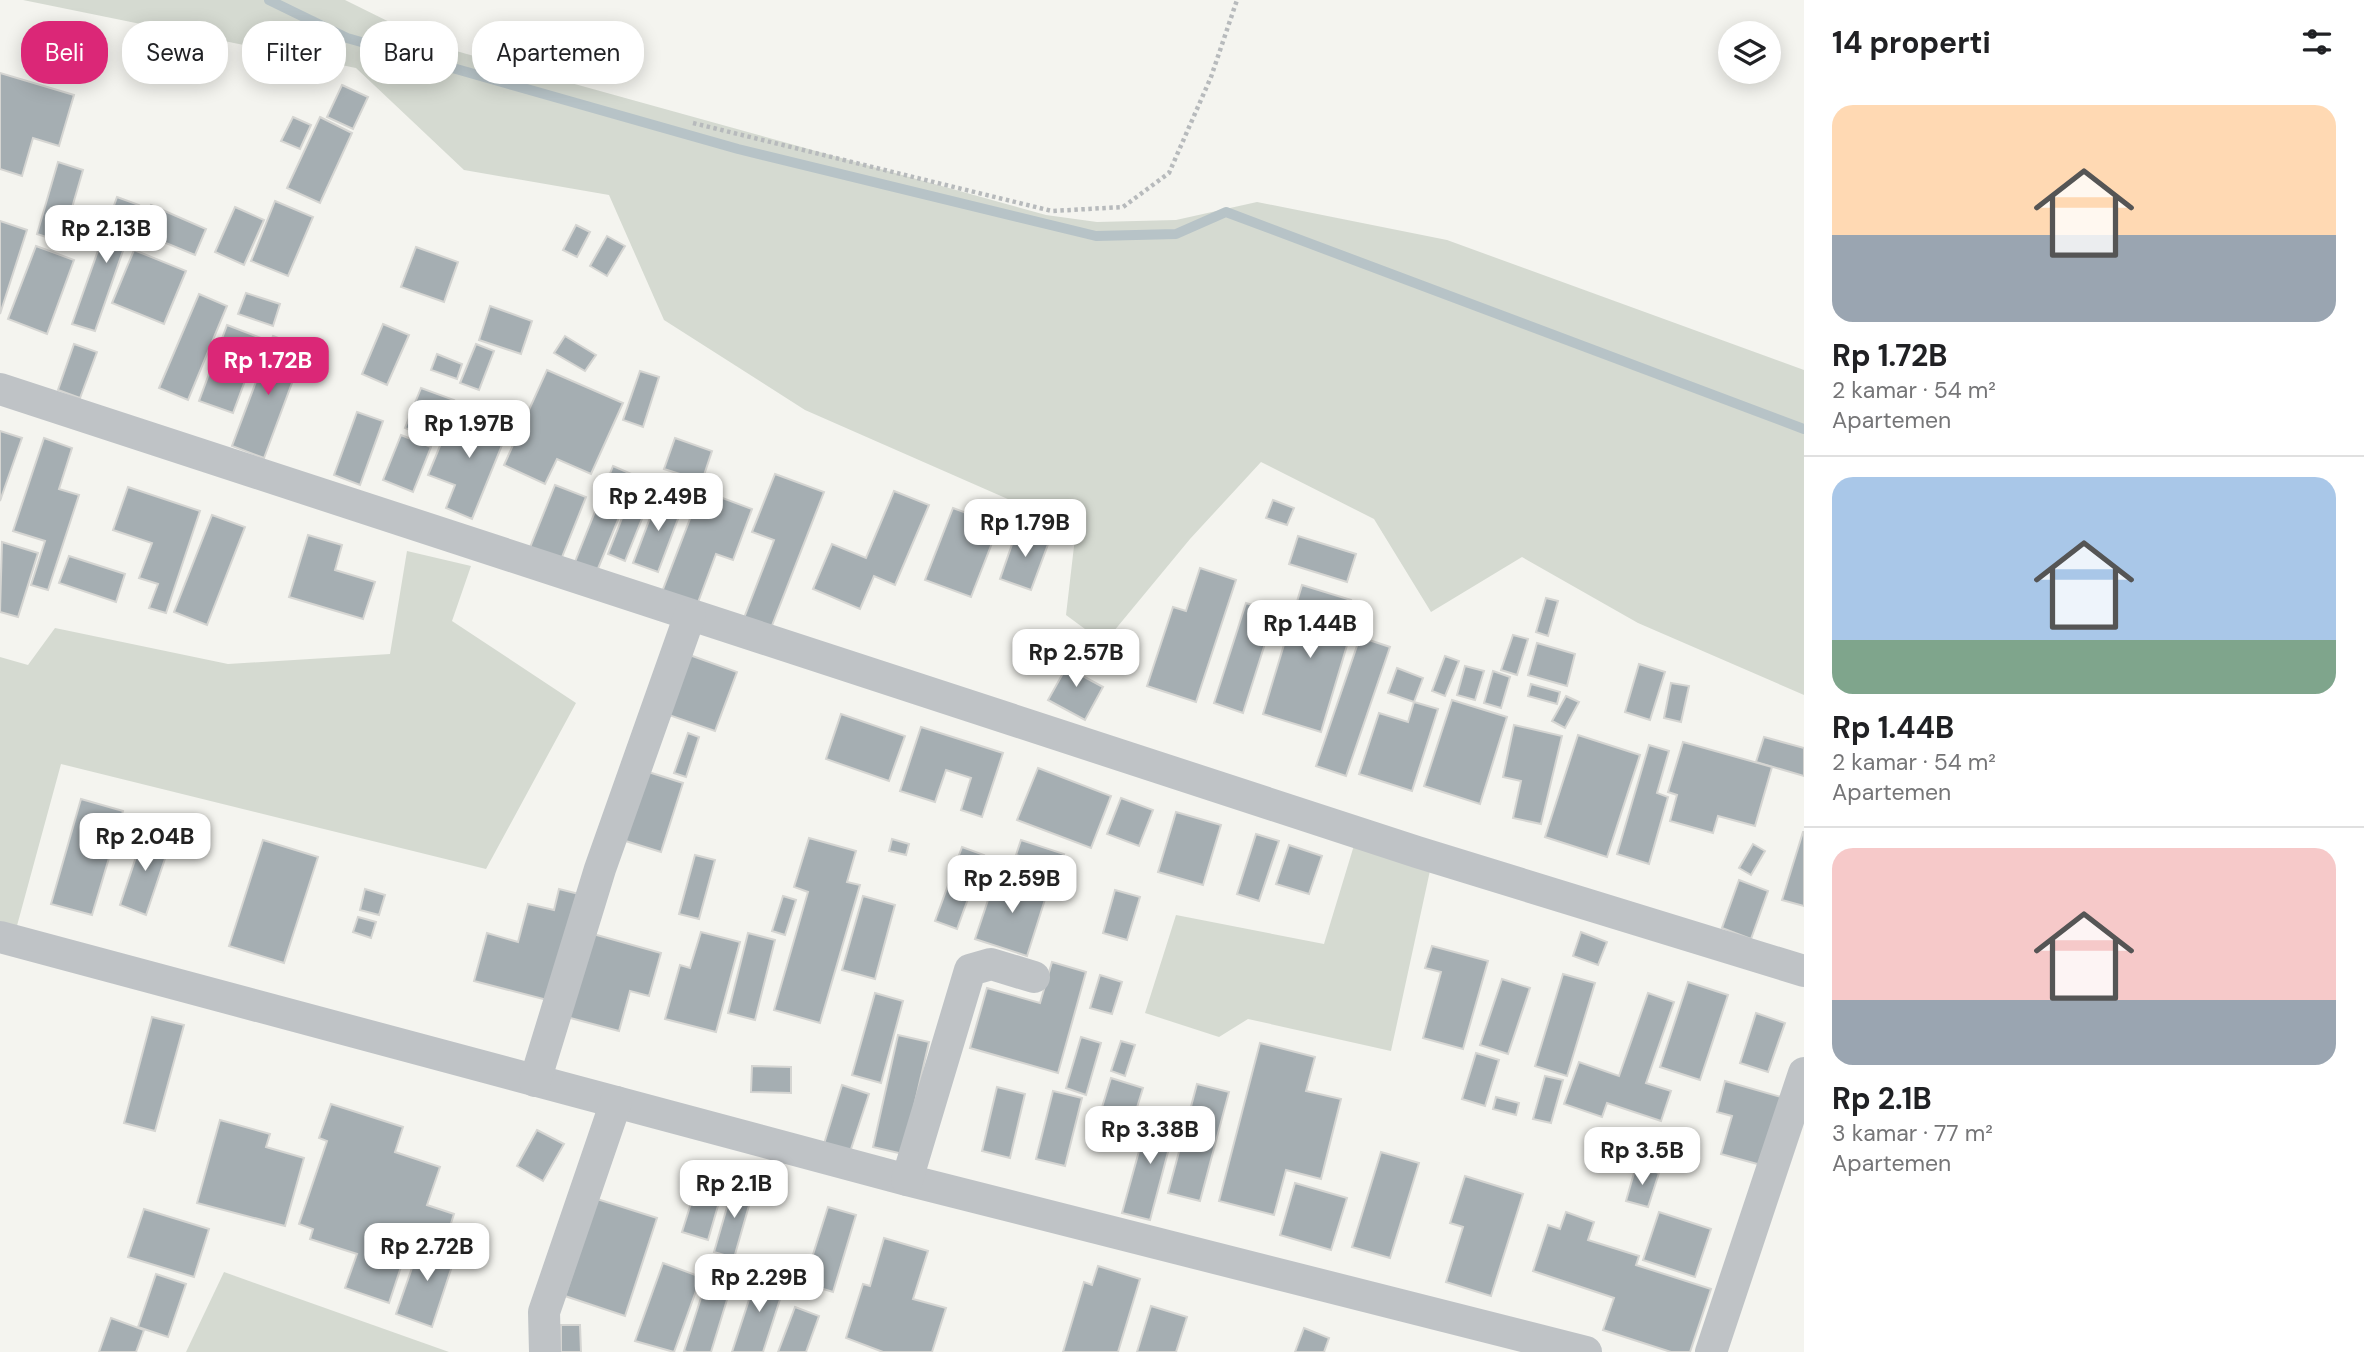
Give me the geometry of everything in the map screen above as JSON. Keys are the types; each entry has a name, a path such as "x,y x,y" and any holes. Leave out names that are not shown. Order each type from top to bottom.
{"street":[{"path":"0,389 1418,852 1804,971"},
{"path":"535,1081 600,869 690,615"},
{"path":"0,937 907,1180 1586,1352"},
{"path":"907,1180 970,970 990,964 1034,976"},
{"path":"1711,1352 1804,1073"},
{"path":"545,1352 544,1312 616,1102"}],"path":[{"path":"693,123 1052,211 1123,207 1169,173 1211,77 1237,0"}],"shaded area":[{"path":"23,0 345,0 387,21 360,21 360,72 346,66 346,21 242,21 242,45 228,42 228,21 126,21"},
{"path":"458,52 472,55 472,84 575,84 1046,215 1097,222 1176,220 1257,202 1447,240 1804,370 1804,695 1638,623 1522,557 1431,612 1374,519 1261,462 1190,539 1104,643 1066,615 1076,529 805,410 664,320 609,195 464,170 373,84 458,84"},
{"path":"407,551 471,566 452,621 576,703 486,869 61,764 15,933 0,929 0,657 28,665 55,628 228,664 390,654"},
{"path":"1355,842 1431,866 1391,1051 1248,1019 1219,1037 1145,1013 1176,915 1324,944"},
{"path":"224,1272 449,1352 186,1352"}],"building":[{"path":"0,73 21,79 21,84 37,84 74,95 59,146 33,138 22,176 0,169"},
{"path":"342,85 368,97 353,129 327,117"},
{"path":"293,117 311,125 300,149 281,141"},
{"path":"320,117 352,133 320,203 287,188"},
{"path":"58,162 83,170 62,242 37,234"},
{"path":"117,197 139,205 95,331 72,324"},
{"path":"275,201 313,217 288,276 251,261"},
{"path":"151,205 206,229 195,255 139,232"},
{"path":"235,207 264,220 244,265 215,252"},
{"path":"0,221 27,230 0,314"},
{"path":"576,225 590,232 577,257 563,250"},
{"path":"607,236 625,246 607,276 590,266"},
{"path":"36,246 74,260 47,334 8,319"},
{"path":"416,247 458,262 444,302 401,287"},
{"path":"134,250 186,271 164,324 112,303"},
{"path":"246,293 280,304 273,326 238,314"},
{"path":"199,294 227,306 188,400 159,388"},
{"path":"490,306 532,321 521,354 479,340"},
{"path":"383,324 409,335 387,385 362,374"},
{"path":"227,325 261,338 233,413 199,401"},
{"path":"273,336 305,348 264,458 232,446"},
{"path":"565,336 596,355 585,371 554,353"},
{"path":"74,344 97,352 80,398 58,390"},
{"path":"476,344 494,351 479,390 460,383"},
{"path":"437,354 462,364 457,379 431,370"},
{"path":"547,370 623,403 591,474 557,459 545,484 504,465"},
{"path":"640,371 659,377 643,427 623,420"},
{"path":"421,388 454,400 438,441 405,428"},
{"path":"357,412 383,421 360,485 334,475"},
{"path":"485,412 511,423 472,519 446,508 455,485 428,475 451,419 478,429"},
{"path":"0,431 22,438 0,501"},
{"path":"401,435 431,447 413,492 383,480"},
{"path":"44,438 72,448 59,489 79,495 48,590 31,585 45,541 13,531"},
{"path":"675,438 712,451 702,481 664,469"},
{"path":"613,466 636,476 597,571 575,562"},
{"path":"775,474 824,492 771,628 744,618 774,540 752,532"},
{"path":"638,477 656,484 625,561 608,554"},
{"path":"555,485 586,497 560,562 529,550"},
{"path":"128,487 200,511 166,613 149,608 158,584 139,578 152,543 113,530"},
{"path":"701,490 752,509 733,560 716,554 697,605 662,592"},
{"path":"894,491 929,505 895,585 874,576 860,609 813,589 832,544 866,558"},
{"path":"659,494 684,503 658,572 633,563"},
{"path":"1273,500 1294,508 1287,525 1266,518"},
{"path":"953,508 999,525 971,597 925,580"},
{"path":"212,515 245,527 207,625 174,612"},
{"path":"1018,527 1050,539 1031,590 1000,579"},
{"path":"308,535 342,545 335,570 375,582 363,619 289,597"},
{"path":"1298,536 1356,554 1347,582 1289,564"},
{"path":"2,542 38,553 18,617 0,612"},
{"path":"69,556 125,574 116,602 59,583"},
{"path":"1200,568 1236,580 1196,702 1147,686 1173,607 1186,611"},
{"path":"1302,585 1351,600 1342,630 1351,632 1321,732 1263,714"},
{"path":"1546,598 1558,601 1548,636 1536,632"},
{"path":"1246,603 1275,612 1243,713 1214,703"},
{"path":"1513,635 1528,639 1517,675 1501,670"},
{"path":"1360,637 1390,647 1346,776 1316,766"},
{"path":"1537,643 1575,654 1567,686 1528,675"},
{"path":"1076,650 1089,657 1079,674 1103,687 1085,720 1048,700"},
{"path":"684,653 737,672 715,731 663,713"},
{"path":"1445,656 1459,661 1445,696 1432,691"},
{"path":"1639,664 1665,672 1650,720 1625,712"},
{"path":"1465,666 1484,671 1475,700 1457,695"},
{"path":"1397,668 1423,678 1414,702 1388,693"},
{"path":"1493,671 1510,677 1501,708 1484,703"},
{"path":"1671,683 1689,686 1681,722 1664,718"},
{"path":"1531,684 1560,692 1557,704 1528,696"},
{"path":"1566,696 1579,702 1565,728 1552,721"},
{"path":"1452,700 1507,717 1480,804 1424,786"},
{"path":"1414,702 1438,709 1412,791 1359,774 1379,713 1408,722"},
{"path":"841,714 905,736 889,781 826,759"},
{"path":"1514,725 1562,736 1541,824 1513,818 1521,781 1503,777"},
{"path":"921,727 1003,753 982,817 961,810 971,778 946,770 935,802 900,791"},
{"path":"688,733 699,737 686,777 674,773"},
{"path":"1578,735 1640,755 1607,857 1545,837"},
{"path":"1764,737 1804,748 1804,776 1756,762"},
{"path":"1683,742 1772,767 1755,826 1718,816 1713,833 1670,821 1677,795 1668,792"},
{"path":"1649,745 1669,751 1657,793 1668,797 1649,864 1617,854"},
{"path":"1038,768 1111,796 1091,848 1017,820"},
{"path":"639,769 683,783 661,852 616,838"},
{"path":"1121,798 1153,810 1139,846 1107,834"},
{"path":"81,799 123,811 92,915 51,904"},
{"path":"1176,812 1221,825 1203,885 1158,872"},
{"path":"1804,832 1804,906 1782,900"},
{"path":"144,833 171,841 146,915 120,905"},
{"path":"1256,834 1279,841 1259,901 1237,894"},
{"path":"809,838 856,851 847,882 860,885 820,1023 774,1010 808,892 794,887"},
{"path":"892,839 909,844 906,855 889,851"},
{"path":"263,840 318,857 284,963 229,946"},
{"path":"1021,840 1064,854 1058,869 1016,855"},
{"path":"1753,844 1765,851 1751,875 1739,868"},
{"path":"1289,845 1322,856 1309,894 1276,884"},
{"path":"962,847 984,855 957,929 935,921"},
{"path":"695,855 715,860 699,919 679,914"},
{"path":"997,873 1048,890 1027,956 975,939"},
{"path":"1739,880 1768,891 1751,939 1722,928"},
{"path":"365,889 385,895 379,915 360,910"},
{"path":"559,889 579,894 551,1001 474,981 487,933 518,942 528,904 554,910"},
{"path":"1115,890 1140,897 1127,940 1103,933"},
{"path":"783,896 796,900 785,935 772,931"},
{"path":"863,896 895,905 875,979 842,970"},
{"path":"358,917 376,922 371,938 353,932"},
{"path":"586,932 661,953 649,996 630,991 619,1031 563,1016"},
{"path":"701,932 740,942 716,1032 665,1019 680,965 690,968"},
{"path":"1581,932 1607,942 1598,965 1573,956"},
{"path":"748,933 775,940 755,1020 728,1013"},
{"path":"1432,946 1488,961 1463,1049 1423,1038 1441,972 1425,968"},
{"path":"1052,962 1086,972 1058,1073 970,1048 987,988 1040,1003"},
{"path":"1563,974 1595,983 1567,1076 1535,1066"},
{"path":"1100,975 1122,982 1112,1014 1090,1008"},
{"path":"1502,979 1530,988 1508,1054 1480,1045"},
{"path":"1688,982 1728,995 1700,1080 1660,1067"},
{"path":"875,993 903,1001 881,1083 852,1075"},
{"path":"1648,993 1674,1002 1646,1083 1671,1091 1661,1121 1607,1103 1602,1117 1564,1104 1579,1062 1619,1076"},
{"path":"1756,1013 1785,1023 1768,1072 1740,1063"},
{"path":"152,1017 184,1025 155,1131 124,1123"},
{"path":"898,1035 929,1042 903,1154 873,1147"},
{"path":"1081,1037 1101,1043 1086,1095 1066,1088"},
{"path":"1121,1041 1135,1045 1125,1076 1111,1071"},
{"path":"1260,1043 1315,1057 1306,1091 1341,1099 1321,1179 1286,1170 1274,1215 1219,1201"},
{"path":"1476,1053 1499,1060 1485,1106 1462,1099"},
{"path":"752,1066 791,1067 791,1093 751,1092"},
{"path":"1545,1076 1563,1080 1551,1123 1533,1119"},
{"path":"1111,1078 1143,1088 1127,1140 1095,1130"},
{"path":"1725,1081 1781,1097 1761,1165 1721,1154 1732,1116 1717,1112"},
{"path":"1197,1084 1229,1092 1200,1201 1168,1193"},
{"path":"842,1085 869,1094 850,1152 824,1144"},
{"path":"997,1087 1025,1094 1010,1158 982,1151"},
{"path":"1053,1091 1082,1098 1065,1166 1036,1159"},
{"path":"1496,1097 1519,1103 1516,1115 1493,1109"},
{"path":"331,1104 403,1127 395,1152 440,1167 427,1205 454,1214 446,1239 414,1228 389,1303 345,1288 357,1254 310,1239 313,1229 299,1224 327,1141 319,1138"},
{"path":"1150,1111 1177,1118 1150,1220 1122,1213"},
{"path":"220,1120 270,1134 266,1147 304,1158 285,1226 197,1203"},
{"path":"537,1130 564,1144 543,1181 517,1166"},
{"path":"1381,1152 1419,1163 1390,1258 1352,1247"},
{"path":"1636,1166 1659,1173 1648,1207 1626,1201"},
{"path":"702,1168 727,1175 708,1240 682,1232"},
{"path":"1465,1176 1523,1194 1491,1296 1446,1282 1463,1227 1450,1223"},
{"path":"734,1183 754,1188 734,1258 714,1252"},
{"path":"1295,1183 1347,1198 1331,1250 1280,1235"},
{"path":"597,1199 657,1218 625,1316 565,1296"},
{"path":"828,1207 856,1215 833,1292 804,1283"},
{"path":"144,1209 209,1229 194,1277 128,1257"},
{"path":"1566,1212 1594,1222 1588,1240 1639,1256 1636,1265 1711,1289 1690,1352 1671,1352 1603,1330 1614,1298 1533,1271 1548,1225 1560,1229"},
{"path":"1659,1212 1711,1229 1695,1277 1643,1260"},
{"path":"884,1238 928,1251 913,1299 946,1308 932,1352 883,1352 846,1338 863,1284 870,1286"},
{"path":"422,1239 457,1251 432,1327 396,1314"},
{"path":"663,1263 701,1277 674,1352 635,1341"},
{"path":"1098,1266 1140,1279 1118,1352 1063,1352 1084,1282 1092,1285"},
{"path":"758,1272 786,1281 763,1352 732,1352"},
{"path":"156,1274 186,1284 168,1337 138,1327"},
{"path":"706,1282 730,1290 711,1352 687,1352 684,1351"},
{"path":"1151,1306 1187,1317 1176,1352 1137,1352"},
{"path":"795,1307 819,1316 806,1352 778,1352"},
{"path":"111,1318 144,1330 136,1352 99,1352"},
{"path":"561,1325 580,1325 581,1352 561,1352"},
{"path":"1304,1328 1329,1338 1324,1352 1295,1352"}],"waterway":[{"path":"269,0 347,38 738,149 1096,236 1176,234 1226,212 1804,429"}]}
